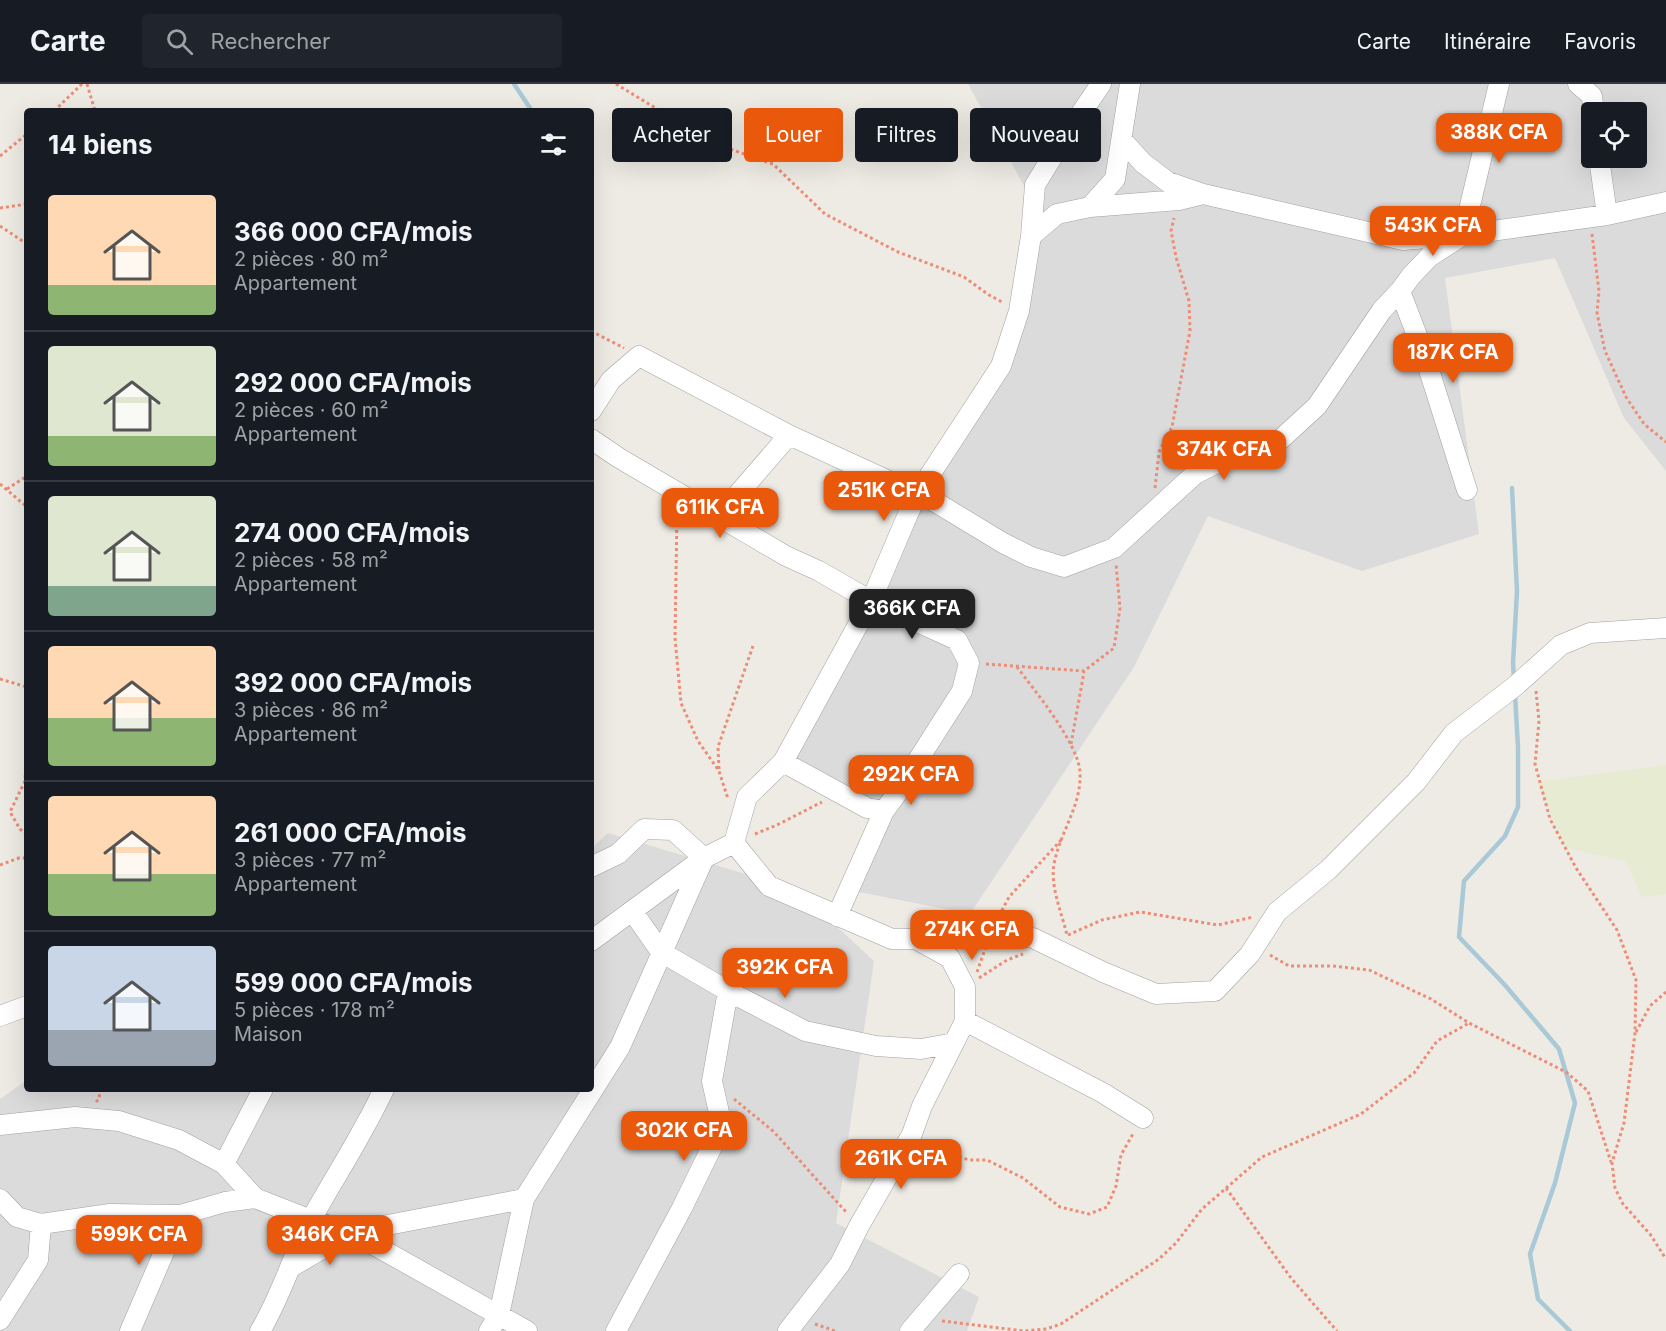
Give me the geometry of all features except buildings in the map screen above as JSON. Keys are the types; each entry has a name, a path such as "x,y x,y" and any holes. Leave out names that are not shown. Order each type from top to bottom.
{"street":[{"path":"594,939 704,858 734,843 747,797 783,762 871,601 918,493 1001,366 1019,311 1031,236 1035,185 1101,84"},
{"path":"1090,207 1115,179 1130,84"},
{"path":"594,406 611,380 639,356 789,435 918,493 1031,557 1064,567 1114,548 1196,474 1240,451 1281,439 1317,406 1382,310 1411,276 1429,257 1463,236 1499,84"},
{"path":"1578,84 1592,96 1593,102"},
{"path":"1122,140 1143,163 1168,182 1203,194 1403,240 1463,236 1599,217 1666,202"},
{"path":"1599,168 1599,217"},
{"path":"1031,236 1057,214 1090,207 1179,200 1203,194"},
{"path":"1400,291 1423,351 1467,490"},
{"path":"719,516 789,435"},
{"path":"594,441 619,459 786,556 819,571 871,601 957,640 969,663 962,691 884,811 837,916"},
{"path":"734,843 769,886 892,939 916,939 959,924 1033,938 1103,972 1156,994 1215,991 1256,946 1277,912 1328,870 1416,782 1454,733 1481,715 1561,645 1590,633 1666,628"},
{"path":"783,762 867,808 884,811"},
{"path":"594,866 618,854 644,829 673,830 704,858"},
{"path":"594,1088 620,1047 704,858"},
{"path":"633,912 661,952 728,991 805,1031 876,1046 921,1049 954,1044"},
{"path":"788,1331 840,1264 912,1134 922,1106 965,1021 965,987 950,958 916,939"},
{"path":"616,1331 682,1208 722,1126 712,1081 728,991"},
{"path":"0,1016 24,1007"},
{"path":"965,1021 1102,1093 1143,1118"},
{"path":"224,1164 261,1092"},
{"path":"266,1329 311,1220 368,1123 383,1092"},
{"path":"494,1323 524,1199 592,1092"},
{"path":"0,1125 75,1117 118,1121 179,1140 224,1164 255,1198 311,1220 351,1232 494,1323 527,1331"},
{"path":"0,1199 17,1216 41,1224 110,1215 180,1215 225,1202 255,1198"},
{"path":"291,1267 351,1232 524,1199"},
{"path":"130,1331 180,1215"},
{"path":"0,1320 38,1260 41,1224"},
{"path":"910,1331 959,1274"}],"path":[{"path":"57,108 82,84"},
{"path":"87,84 94,108"},
{"path":"616,84 713,143 773,164 825,214 898,252 964,277 988,295 1019,311"},
{"path":"0,156 24,136"},
{"path":"1155,511 1155,480 1159,452 1172,427 1190,331 1189,301 1171,231 1179,200"},
{"path":"0,208 24,204"},
{"path":"1599,217 1597,313 1605,351 1626,397 1644,424 1666,442"},
{"path":"0,226 24,242"},
{"path":"594,334 639,356"},
{"path":"7,489 24,478"},
{"path":"0,484 24,504"},
{"path":"678,492 675,638 681,703 698,741 719,771"},
{"path":"969,663 1084,671 1114,648 1120,608 1114,548"},
{"path":"728,800 719,771 718,747 754,643"},
{"path":"1017,667 1071,744 1080,770 1077,798 1061,839 1054,865 1054,880 1067,935"},
{"path":"1071,744 1084,671"},
{"path":"1533,671 1539,721 1535,764 1550,819 1576,868 1617,930 1636,980 1635,1033 1624,1123 1611,1163"},
{"path":"0,679 24,686"},
{"path":"24,783 10,812 24,832"},
{"path":"734,843 777,825 839,793"},
{"path":"1061,839 1009,897 993,930 974,982 1007,960 1102,920 1140,912 1218,925 1277,912"},
{"path":"0,865 24,858"},
{"path":"1256,946 1289,966 1333,966 1369,970 1431,999 1469,1023 1566,1072 1588,1091 1611,1163 1616,1188 1623,1204 1650,1234 1666,1259"},
{"path":"1635,1033 1650,1006 1666,992"},
{"path":"910,1331 944,1321 1024,1331 1046,1329 1061,1324 1159,1259 1176,1243 1202,1209 1262,1157 1362,1114 1414,1073 1437,1041 1469,1023"},
{"path":"712,1081 773,1131 860,1226"},
{"path":"912,1134 942,1153 970,1160 987,1160 1023,1178 1060,1207 1089,1214 1107,1207 1116,1186 1121,1155 1143,1118"},
{"path":"1226,1188 1291,1278 1337,1331"}],"shaded area":[{"path":"968,84 1666,84 1666,471 1624,418 1555,258 1445,278 1479,534 1362,571 1208,516 1134,667 970,914 854,891 886,806 790,758 925,493 1003,373 1028,193 1011,162 1101,162 1101,108 981,108"},
{"path":"608,833 796,889 874,961 836,1223 979,1297 967,1331 0,1331 0,1099 24,1082 24,1092 594,1092 594,846"}],"green space":[{"path":"1666,765 1666,894 1642,897 1626,861 1565,848 1537,782"}],"waterway":[{"path":"514,84 530,108"},
{"path":"1512,488 1517,591 1514,680"},
{"path":"1515,695 1518,807 1505,836 1464,881 1459,937 1504,984 1559,1049 1575,1103 1555,1183 1530,1254 1538,1299 1570,1331"}]}
